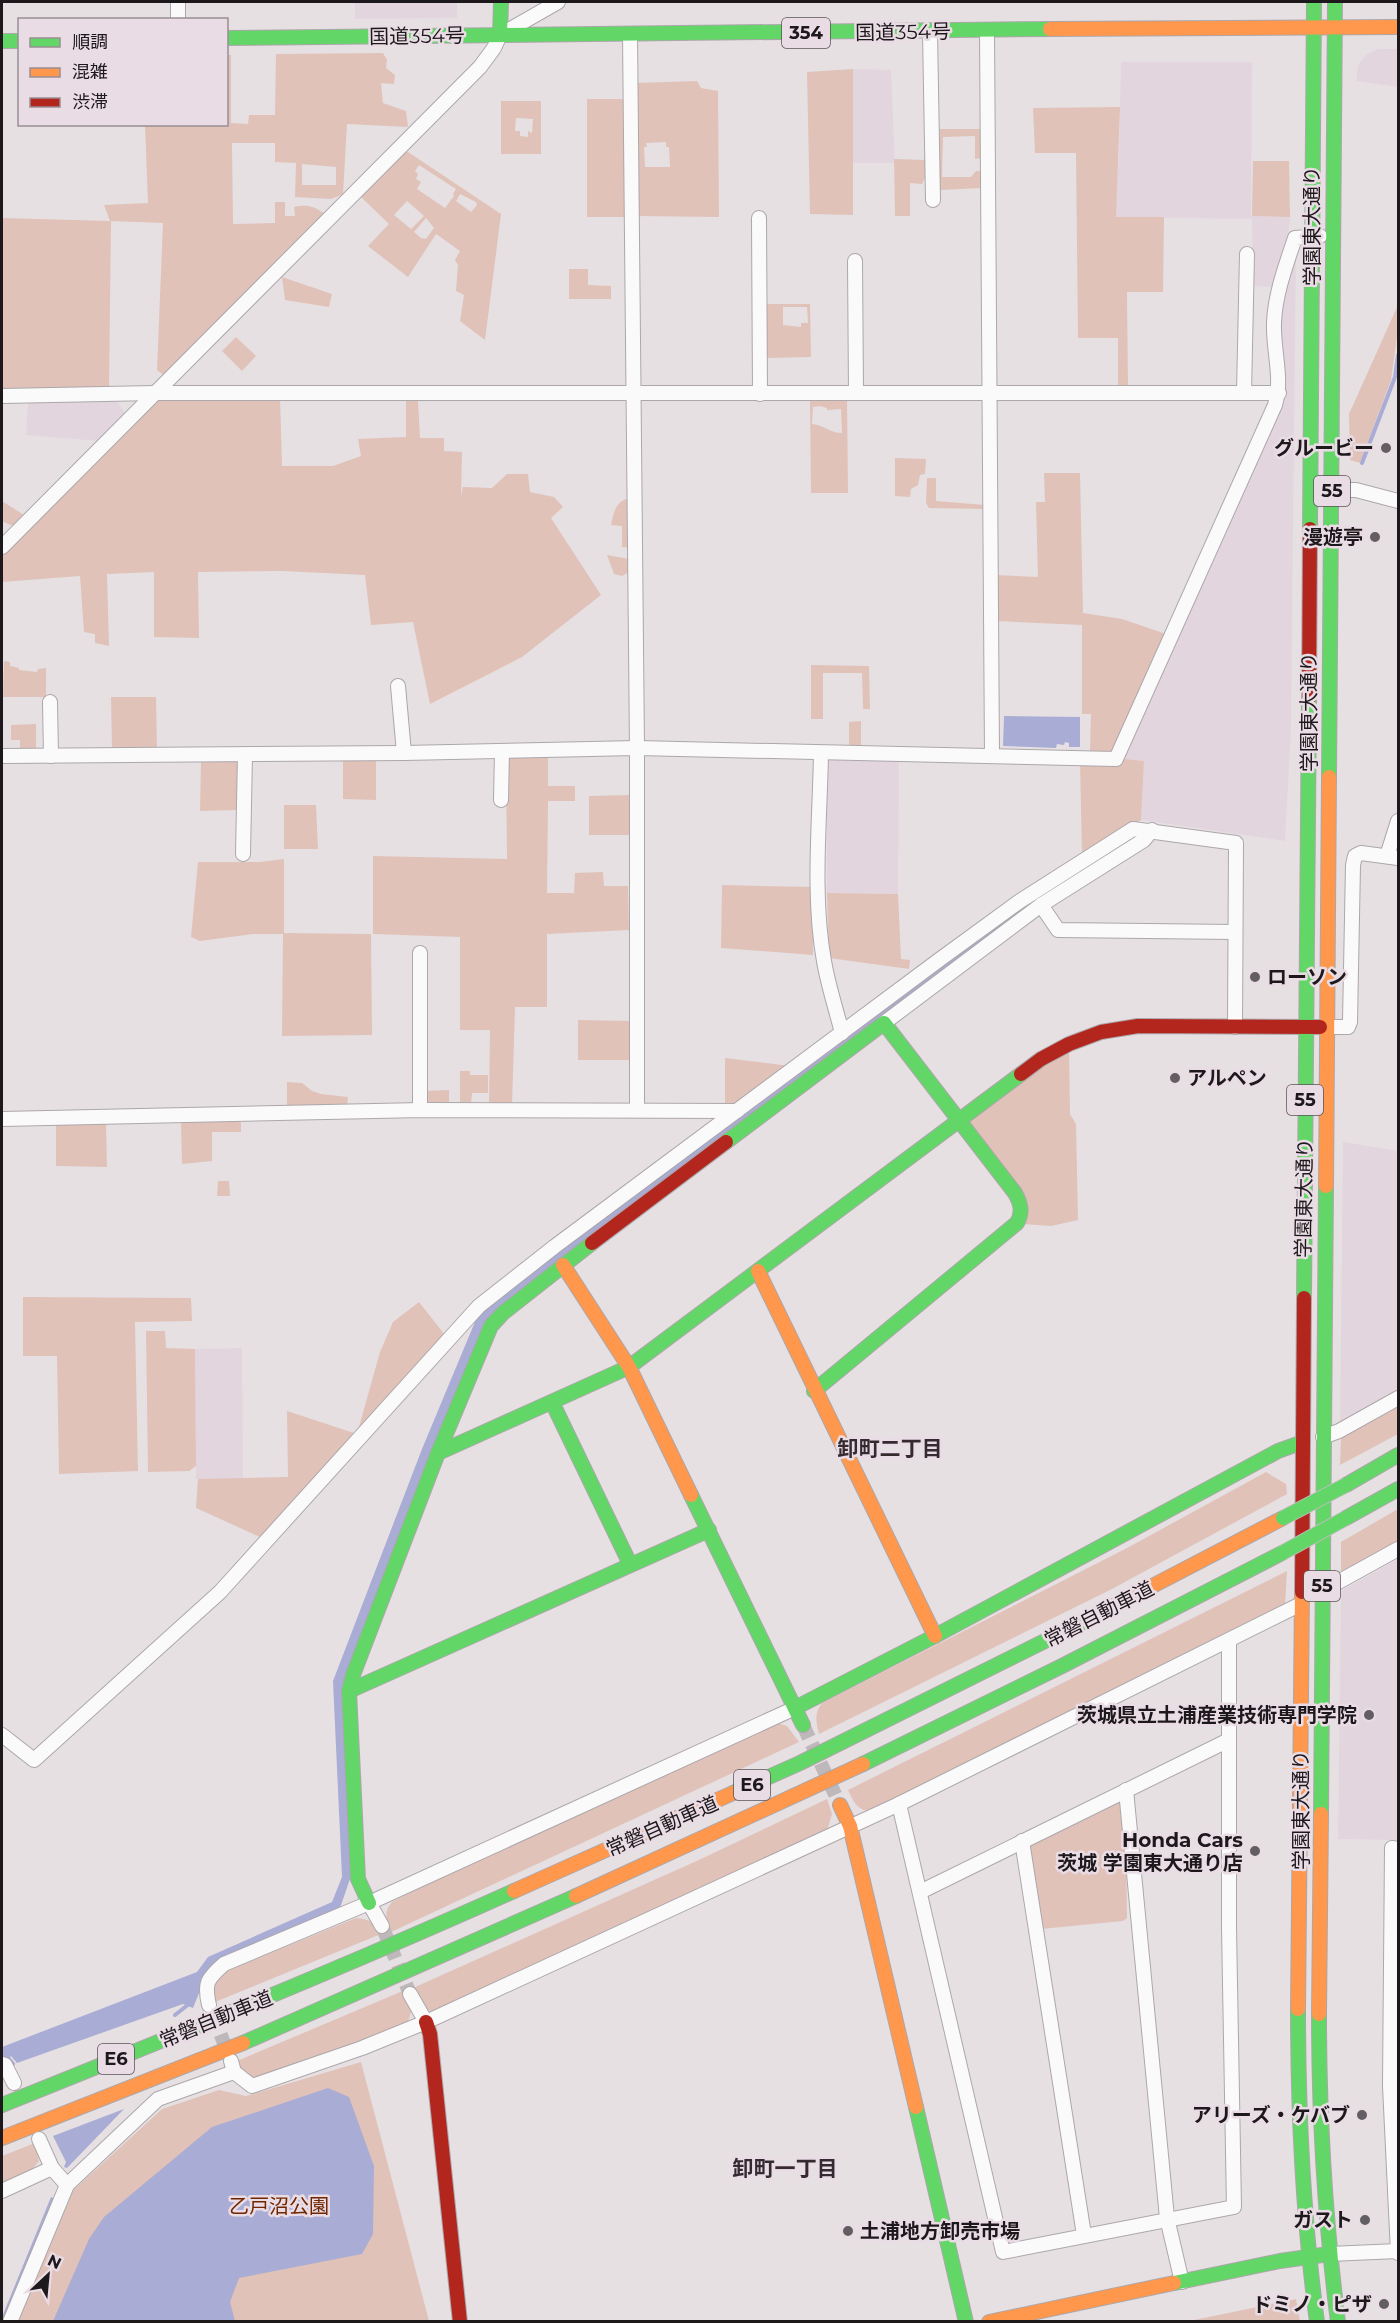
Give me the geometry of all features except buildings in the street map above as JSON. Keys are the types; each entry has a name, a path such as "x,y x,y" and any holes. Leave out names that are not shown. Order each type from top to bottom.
{"main road":[{"path":"500,35 501,2"},
{"name":"学園東大通り","path":"1314,2 1298,2072 1308,2256 1317,2322"},
{"name":"学園東大通り","path":"1335,2 1319,2075 1321,2145 1329,2254 1338,2322"},
{"name":"国道354号","path":"228,38 1398,27"},
{"path":"2,41 18,40"},
{"path":"369,1902 358,1879 349,1691 356,1666 438,1453 491,1326 503,1313 563,1265 884,1023 1015,1193 1022,1206 1021,1216 1017,1223 814,1391"},
{"path":"438,1453 629,1367 959,1119 1041,1059 1069,1044 1101,1032 1138,1026 1328,1028"},
{"path":"563,1265 629,1367 802,1725"},
{"path":"758,1271 814,1391 935,1636"},
{"path":"552,1402 630,1564"},
{"path":"795,1708 935,1636 1278,1451 1303,1443"},
{"name":"常磐自動車道","path":"2,2105 207,2023 411,1937 800,1763 1052,1638 1346,1485 1398,1455"},
{"name":"常磐自動車道","path":"2,2138 228,2062 816,1787 1062,1666 1398,1489"},
{"path":"349,1691 709,1530"},
{"path":"840,1804 850,1826 966,2322"},
{"path":"426,2022 430,2034 460,2322"},
{"path":"989,2322 1308,2256 1329,2254"}],"street":[{"path":"178,2 178,18"},
{"path":"2,547 480,67 494,48 500,35 558,2"},
{"path":"987,31 992,756"},
{"path":"930,32 933,200"},
{"path":"630,34 637,748 637,1110"},
{"path":"759,218 760,394"},
{"path":"2,756 404,753 637,748 1116,759 1278,393 1274,322 1282,278 1295,238 1333,236"},
{"path":"1244,393 1247,254"},
{"path":"855,261 856,393"},
{"path":"2,396 155,393 1278,393"},
{"path":"1311,490 1356,490 1398,501"},
{"path":"398,686 404,753"},
{"path":"50,702 51,756"},
{"path":"501,800 502,751"},
{"path":"821,753 819,909 824,961 842,1033"},
{"path":"243,854 245,754"},
{"path":"1328,1028 1348,1027 1350,1022 1353,865 1356,856 1361,853 1393,857 1398,821"},
{"path":"2,1735 34,1760 220,1592 479,1306 554,1247 1020,901 1133,829 1236,843 1235,1027"},
{"path":"884,1023 1041,905 1144,840 1152,830"},
{"path":"1041,905 1058,930 1235,932"},
{"path":"420,953 420,1110"},
{"path":"2,1119 420,1110 737,1111"},
{"path":"1303,1217 1325,1217"},
{"path":"1323,1437 1340,1431 1398,1398"},
{"path":"1322,1592 1398,1549"},
{"path":"10,2322 66,2186 158,2099 228,2062 252,2086 362,2048 426,2022 899,1804 1301,1604"},
{"path":"899,1804 1003,2252 1167,2218 1234,2207 1229,1927 1229,1641"},
{"path":"209,2005 205,1990 209,1977 224,1964 369,1902 795,1708"},
{"path":"920,1892 1229,1740"},
{"path":"1126,1790 1167,2218 1182,2282"},
{"path":"1022,1841 1084,2235"},
{"path":"1329,2254 1398,2252 1392,1848 1398,1848"},
{"path":"369,1902 382,1926"},
{"path":"410,1994 426,2022"},
{"path":"2,2064 5,2065 14,2083"},
{"path":"39,2139 51,2169 66,2186"},
{"path":"2,2191 51,2169"}],"shaded area":[{"path":"355,2 457,2 457,18 355,19"},
{"path":"1378,49 1397,49 1398,87 1356,81 1358,65 1367,54"},
{"path":"1121,62 1252,62 1251,216 1290,217 1288,237 1273,287 1253,286 1252,219 1115,217"},
{"path":"853,69 891,70 895,163 853,163"},
{"path":"1296,245 1291,728 1285,841 1141,820 1144,761 1124,759 1280,401 1277,320"},
{"path":"116,399 126,415 99,441 26,435 28,401"},
{"path":"827,760 899,761 898,894 827,893"},
{"path":"1343,1142 1398,1151 1398,1392 1340,1424"},
{"path":"242,1348 243,1479 196,1479 195,1349"},
{"name":"茨城県立土浦産業技術専門学院","path":"1398,1559 1398,1840 1338,1839 1341,1591"}],"green space":[{"path":"383,53 387,60 386,68 395,75 394,84 381,83 383,103 406,111 408,127 347,124 343,194 331,199 295,197 296,163 275,162 275,143 232,143 233,224 275,223 275,202 285,202 285,216 295,216 294,207 303,206 313,207 324,213 166,377 157,370 163,223 111,221 109,388 2,389 2,218 110,221 104,205 148,203 145,126 228,126 228,55 231,55 231,123 248,124 249,115 275,115 276,54","holes":["302,164 336,167 336,185 302,185"]},
{"path":"853,69 853,215 810,214 807,72"},
{"path":"697,81 701,88 718,91 719,217 637,216 636,83","holes":["666,142 666,147 669,147 670,167 645,167 644,147 647,147 646,143"]},
{"path":"587,99 626,99 628,217 587,217"},
{"path":"501,101 541,101 541,154 501,154","holes":["516,118 533,119 532,133 528,131 528,137 520,136 520,131 515,131"]},
{"path":"1120,107 1116,217 1164,217 1163,292 1127,292 1128,387 1118,387 1118,338 1078,338 1076,153 1035,153 1033,108"},
{"path":"940,129 982,129 981,158 975,159 975,136 943,137 942,177 971,177 976,171 982,171 982,188 940,190"},
{"path":"405,150 501,214 485,340 460,321 464,295 456,291 458,265 455,260 460,251 436,234 408,277 368,246 389,224 360,196","holes":["419,165 456,189 445,208 417,189 421,182 416,179 418,174 415,171","460,194 476,202 477,205 471,212 456,201","407,201 424,216 411,229 394,215","426,218 434,228 426,239 414,232"]},
{"path":"894,159 926,160 926,176 922,184 910,183 910,216 895,216"},
{"path":"1253,161 1289,161 1290,217 1252,216"},
{"path":"569,269 588,269 588,285 611,286 611,299 569,299"},
{"path":"282,277 332,294 329,307 285,300"},
{"path":"767,304 810,304 811,357 767,358","holes":["783,307 807,307 808,323 801,323 801,327 783,325"]},
{"path":"1398,305 1398,330 1391,380 1360,463 1350,460 1349,414"},
{"path":"236,337 256,356 242,371 222,351"},
{"path":"280,397 282,466 333,466 361,456 358,439 406,437 406,401 418,401 420,438 444,438 444,451 462,452 461,495 463,487 492,488 507,474 528,474 530,492 554,497 563,507 551,518 601,595 522,657 430,704 413,622 371,625 365,575 282,571 198,572 199,638 154,637 154,572 107,574 109,646 95,643 95,634 84,632 80,576 2,582 2,556 158,399"},
{"path":"810,399 847,399 848,493 811,493","holes":["813,407 827,408 827,410 841,409 842,433 812,424"]},
{"path":"895,458 926,459 925,474 920,475 918,485 911,489 910,497 895,496"},
{"path":"1044,473 1080,473 1083,613 1122,619 1166,634 1114,749 1109,752 1090,753 1091,714 1082,714 1082,625 996,621 996,575 1038,577 1036,502 1045,502"},
{"path":"927,478 936,478 936,501 985,505 984,509 929,508 926,503"},
{"path":"626,499 629,500 630,548 622,547 622,526 611,525 617,506"},
{"path":"2,501 24,515 15,527 2,521"},
{"path":"607,555 629,559 629,572 622,576 614,574"},
{"path":"4,661 10,662 10,666 19,668 19,670 37,672 38,669 46,668 46,697 3,697"},
{"path":"811,665 869,666 870,709 863,709 862,673 823,673 823,719 811,719"},
{"path":"111,697 156,697 157,750 112,751"},
{"path":"861,721 861,746 849,747 849,722"},
{"path":"36,724 36,750 20,750 20,740 11,740 11,725"},
{"path":"548,756 548,786 575,786 575,801 548,801 547,893 574,893 575,873 603,872 604,886 628,886 629,930 547,934 547,1007 515,1007 512,1106 489,1105 490,1030 460,1030 460,937 373,934 373,856 507,859 506,763 510,757"},
{"path":"1124,759 1144,761 1141,820 1082,856 1080,762 1116,763"},
{"path":"343,760 376,760 376,800 343,799"},
{"path":"201,761 239,761 237,810 200,811"},
{"path":"629,795 629,835 589,835 589,796"},
{"path":"284,805 316,805 318,849 284,849"},
{"path":"284,859 284,933 371,934 372,1035 282,1036 283,934 253,934 200,941 191,937 198,862 260,862"},
{"path":"722,885 813,887 813,955 721,948"},
{"path":"827,893 898,894 901,959 910,960 909,969 829,958"},
{"path":"578,1020 630,1021 630,1060 578,1060"},
{"path":"1069,1048 1070,1114 1076,1124 1078,1220 1051,1226 1023,1224 966,1120"},
{"path":"725,1058 790,1066 736,1105 725,1104"},
{"path":"460,1071 470,1071 470,1075 488,1075 488,1093 472,1093 471,1104 460,1104"},
{"path":"287,1082 302,1083 312,1091 321,1094 348,1097 347,1107 287,1106"},
{"path":"449,1090 449,1106 430,1106 426,1103 424,1091"},
{"path":"238,1120 241,1123 241,1132 212,1132 212,1161 182,1164 181,1122"},
{"path":"106,1124 107,1167 56,1166 56,1125"},
{"path":"218,1181 229,1181 230,1196 217,1196"},
{"path":"23,1297 191,1298 192,1321 135,1322 138,1471 59,1474 57,1356 23,1356"},
{"path":"419,1302 445,1335 357,1434 380,1352 393,1322"},
{"path":"146,1331 165,1331 166,1348 195,1349 196,1466 189,1471 148,1472"},
{"path":"1398,1406 1398,1434 1340,1465 1341,1438"},
{"path":"287,1411 357,1434 260,1537 196,1508 198,1479 288,1477"},
{"path":"1266,1472 1286,1484 1287,1494 1112,1589 819,1734 816,1718 822,1703 1129,1547"},
{"path":"1398,1509 1398,1544 1352,1570 1341,1572 1341,1542"},
{"path":"1287,1571 1285,1606 872,1811 859,1808 852,1798 848,1790"},
{"path":"777,1723 787,1726 799,1742 391,1932 386,1916 387,1909 392,1902 451,1872"},
{"path":"1125,1794 1127,1918 1123,1921 1041,1929 1026,1843"},
{"path":"827,1799 832,1814 827,1831 443,2008 430,2011 421,2006 413,1988 701,1859"},
{"path":"356,1918 371,1922 381,1934 215,2002 214,1986 222,1973"},
{"path":"405,1990 411,2007 407,2023 335,2053 258,2079 246,2076 240,2069 237,2061"},
{"name":"乙戸沼公園","path":"361,2062 429,2321 15,2322 67,2196 162,2109 219,2090 246,2096"},
{"path":"35,2143 39,2161 31,2171 2,2184 2,2156"},
{"path":"1296,2299 1300,2321 1189,2321"}],"water":[{"path":"1004,716 1080,717 1080,747 1069,747 1069,743 1065,742 1064,745 1057,744 1056,748 1003,746"},
{"path":"1129,837 1133,841 492,1314 343,1685 351,1876 340,1908 213,1964 193,2008 183,2004 17,2063 11,2056 7,2062 2,2061 2,2047 197,1972 208,1957 332,1902 342,1877 333,1681 422,1449 477,1317 846,1035 1009,915"},
{"name":"乙戸沼公園","path":"328,2088 349,2097 374,2166 373,2234 362,2254 239,2278 230,2302 235,2321 53,2321 89,2239 104,2217 212,2127"},
{"path":"124,2109 67,2168 64,2167 66,2162 53,2136"},
{"path":"51,2197 57,2200 2,2322 2,2317"}],"waterway":[{"path":"1362,463 1395,377 1398,355"},
{"path":"175,2015 189,2004"},
{"path":"2,2057 9,2059 13,2064"}],"tunnel":[{"path":"803,1725 840,1805"},
{"path":"382,1926 410,1994"},
{"path":"213,2015 229,2056"}],"traffic: fast":[{"path":"500,35 501,2"},
{"path":"1310,529 1314,2"},
{"path":"1329,777 1335,2"},
{"path":"228,38 1050,29"},
{"path":"2,41 18,41"},
{"path":"1304,1298 1309,698"},
{"path":"726,1142 884,1023 1019,1201 1021,1212 1017,1223 814,1391"},
{"path":"438,1453 629,1367 1021,1074"},
{"path":"1321,1814 1326,1186"},
{"path":"369,1903 358,1879 349,1691 353,1675 438,1453 491,1326 503,1313 592,1243"},
{"path":"552,1402 630,1564"},
{"path":"795,1708 935,1636 1278,1451 1303,1442"},
{"path":"1346,1485 1398,1455"},
{"path":"1283,1518 1346,1485"},
{"path":"1346,1518 1398,1489"},
{"path":"691,1495 803,1725"},
{"path":"1282,1553 1346,1518"},
{"path":"349,1691 709,1530"},
{"path":"863,1764 1062,1666 1282,1553"},
{"path":"733,1793 800,1763 1089,1619"},
{"path":"2,2105 323,1974 514,1891"},
{"path":"243,2043 576,1896"},
{"path":"1298,2009 1302,2166 1317,2322"},
{"path":"1319,2014 1324,2169 1338,2322"},
{"path":"916,2107 966,2322"},
{"path":"1174,2283 1280,2261 1322,2255"}],"traffic: slow":[{"path":"1050,29 1398,27"},
{"path":"1326,1186 1329,777"},
{"path":"563,1265 629,1367 691,1495"},
{"path":"758,1271 935,1636"},
{"path":"1089,1619 1283,1518"},
{"path":"1298,2009 1302,1592"},
{"path":"576,1896 863,1764"},
{"path":"514,1891 733,1793"},
{"path":"840,1805 850,1826 916,2107"},
{"path":"1319,2014 1321,1814"},
{"path":"2,2138 243,2043"},
{"path":"989,2322 1174,2283"}],"traffic: jam":[{"path":"1309,698 1310,529"},
{"path":"1021,1074 1041,1059 1069,1044 1101,1032 1138,1026 1320,1027"},
{"path":"592,1243 726,1142"},
{"path":"1302,1592 1304,1298"},
{"path":"426,2022 430,2034 460,2322"}],"place":[{"name":"グルービー","path":"1386,448"},
{"name":"漫遊亭","path":"1375,537"},
{"name":"ローソン","path":"1255,977"},
{"name":"アルペン","path":"1175,1078"},
{"name":"茨城県立土浦産業技術専門学院","path":"1369,1715"},
{"name":"Honda Cars 茨城 学園東大通り店","path":"1255,1851"},
{"name":"アリーズ・ケバブ","path":"1362,2115"},
{"name":"ガスト","path":"1365,2220"},
{"name":"土浦地方卸売市場","path":"848,2231"},
{"name":"ドミノ・ピザ","path":"1384,2304"}],"district":[{"name":"卸町二丁目","path":"890,1449"},
{"name":"卸町一丁目","path":"785,2169"}]}
